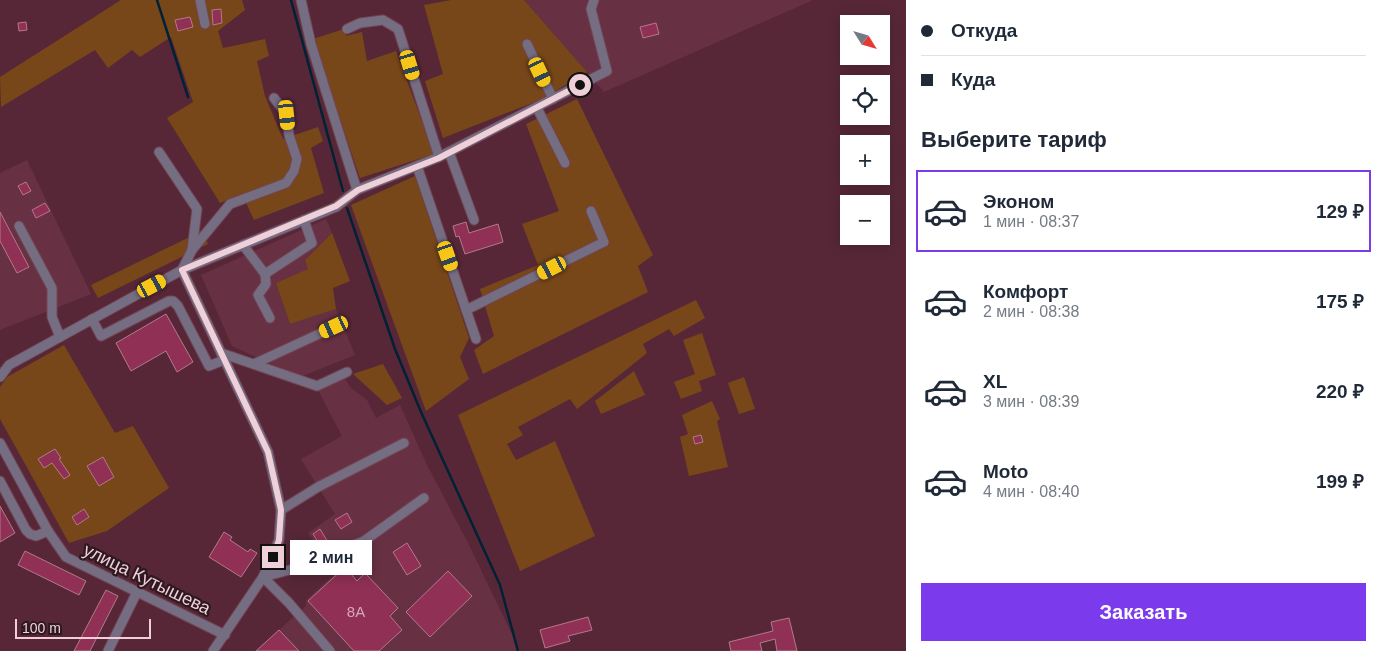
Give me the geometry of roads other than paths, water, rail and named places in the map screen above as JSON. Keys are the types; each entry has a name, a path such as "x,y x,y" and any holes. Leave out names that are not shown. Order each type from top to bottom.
{"street":[{"path":"200,0 205,24"},
{"path":"300,0 311,44 358,190"},
{"path":"0,377 9,365 182,270 336,206 358,190 439,158 607,71 591,9 594,0"},
{"path":"347,29 360,23 383,20 398,29 439,158"},
{"path":"527,44 553,99"},
{"path":"182,270 192,250 230,204 286,183 294,171 297,159 289,135 287,115 274,98"},
{"path":"537,108 565,163"},
{"path":"159,152 196,209 192,250"},
{"path":"449,152 474,220"},
{"path":"417,166 476,339"},
{"path":"466,310 604,242 591,211"},
{"path":"265,274 312,243 304,220"},
{"path":"19,226 52,288 52,317 60,337"},
{"path":"242,245 265,274 266,284 258,295 270,318"},
{"path":"182,270 268,452 281,510 279,540 263,577 213,651"},
{"path":"92,319 101,336 169,301 173,301 178,306 209,366 223,356"},
{"path":"254,364 334,327"},
{"path":"223,356 254,364 317,386 348,372"},
{"name":"улица Кутышева","path":"0,442 48,531 66,557 225,635"},
{"path":"281,510 318,487 404,443"},
{"path":"0,481 26,530 36,536 48,531"},
{"path":"263,577 293,569 364,541 424,498"},
{"path":"263,577 289,603 330,651"},
{"path":"108,651 137,592"}],"waterway":[{"path":"157,0 188,97"},
{"path":"291,0 343,191"},
{"path":"347,208 395,349 421,412 500,585 518,651"}]}
